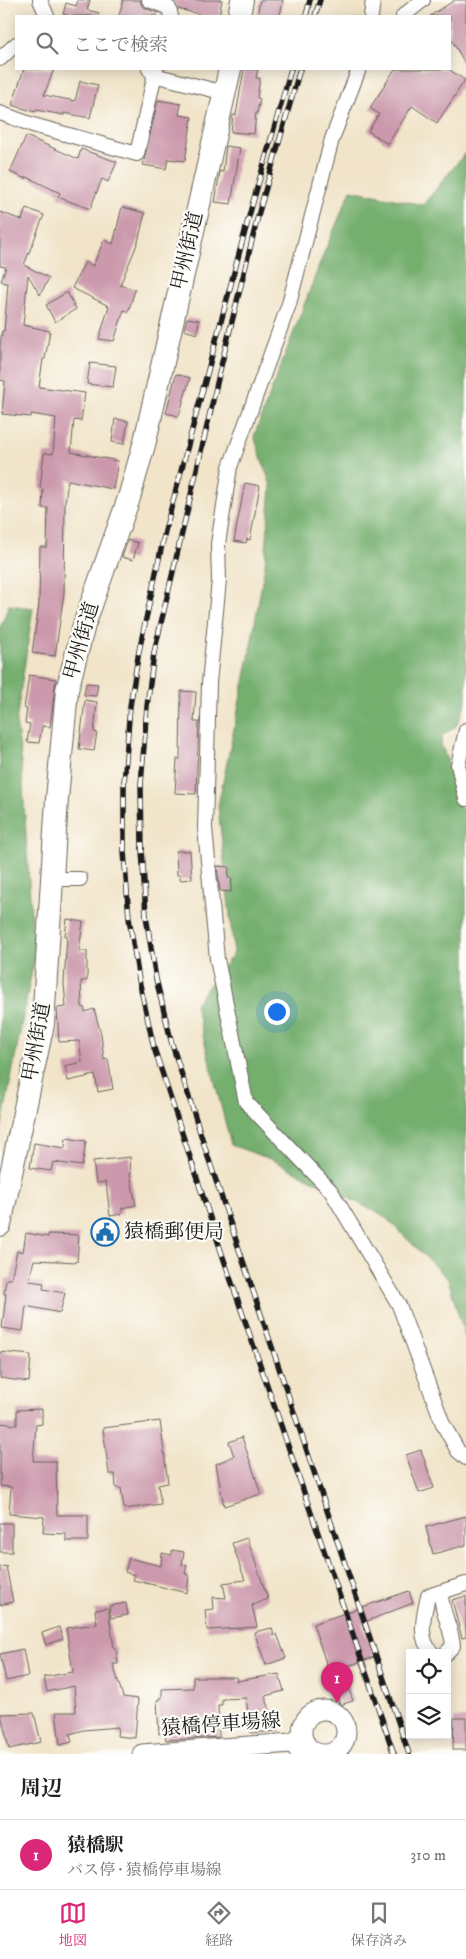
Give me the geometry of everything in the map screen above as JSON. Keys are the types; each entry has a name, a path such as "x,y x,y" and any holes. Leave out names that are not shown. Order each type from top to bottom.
{"highway":[{"path":"239,15 242,0"},
{"name":"甲州街道","path":"0,1225 42,1024 57,799 67,690 84,625 129,498 145,441 230,70"}],"main road":[{"name":"猿橋停車場線","path":"142,1754 297,1745"}],"street":[{"path":"40,0 47,15"},
{"path":"149,0 169,8 171,15"},
{"path":"371,15 373,0"},
{"path":"404,15 423,0"},
{"path":"0,59 15,45"},
{"path":"359,70 332,139 289,304 230,467 218,544 219,580 210,683 205,828 217,959 246,1102 331,1191 399,1305 443,1424 458,1451 466,1458"},
{"path":"0,113 33,125 137,154 153,71 225,94"},
{"path":"466,730 458,765 466,799"},
{"path":"52,879 80,879"},
{"path":"429,1649 422,1630 428,1596 466,1584"},
{"path":"441,1592 441,1599 452,1635 453,1646 450,1649"}],"green space":[{"path":"466,152 466,702 457,725 442,736 441,744 449,766 455,801 466,814 466,1340 448,1279 384,1216 273,1160 231,1145 195,1004 234,953 218,806 249,657 265,565 271,486 254,436 324,253 351,190 423,205"},
{"path":"9,605 33,608 16,722 21,757 34,960 0,1135 0,628"}],"building":[{"path":"78,0 90,0 87,10 99,13 98,15 63,14 66,3 76,6"},
{"path":"123,0 140,0 142,6 157,13 156,15 119,15"},
{"path":"172,0 222,0 219,15 198,15 178,9"},
{"path":"260,0 283,0 280,15 257,15"},
{"path":"455,0 466,0 466,65 451,39 451,15 432,15"},
{"path":"24,70 54,70 44,95 75,101 80,81 98,85 90,118 64,113 64,115 36,110 35,112 12,105"},
{"path":"244,70 258,70 256,78 260,78 257,98 260,99 256,113 254,134 231,132 233,115 236,115"},
{"path":"394,70 450,70 465,80 437,123 412,106 388,144 368,131 379,114 370,108"},
{"path":"158,100 181,104 179,115 192,117 185,161 168,159 166,169 143,165"},
{"path":"26,136 78,159 81,149 117,162 108,182 102,179 90,209 58,197 60,193 27,177 26,179 10,172"},
{"path":"226,146 240,148 231,204 215,202 220,171 223,172"},
{"path":"122,207 145,213 138,242 120,285 135,290 128,312 124,310 114,341 99,339 109,306 72,288 85,262 93,266 104,240 113,244"},
{"path":"26,208 44,215 24,265 49,278 40,295 28,275 23,325 50,331 39,387 85,393 81,421 74,420 71,452 118,461 113,489 68,480 65,502 64,592 55,656 32,653 39,604 40,547 47,547 48,508 42,508 43,489 40,488 44,453 53,454 56,418 31,414 31,417 2,414 5,381 0,380 0,344 2,331 4,331 8,284 1,281 6,267 0,266 0,212 22,220"},
{"path":"67,292 76,309 55,322 46,305"},
{"path":"187,318 199,320 197,334 184,330"},
{"path":"90,363 116,366 113,387 87,384"},
{"path":"176,374 190,378 179,416 166,413"},
{"path":"115,419 128,421 124,444 112,442"},
{"path":"245,483 260,486 250,540 247,539 246,543 234,541"},
{"path":"128,540 138,543 133,560 122,557"},
{"path":"29,675 56,679 50,727 42,726 39,743 27,742 30,724 25,723 27,709 24,708"},
{"path":"86,683 98,684 96,696 84,695"},
{"path":"181,691 196,692 194,722 199,722 196,794 175,793 177,759 180,759"},
{"path":"85,700 97,702 94,732 97,732 94,751 79,749"},
{"path":"176,851 190,851 192,879 180,880 180,875 177,875"},
{"path":"217,866 229,867 228,878 232,878 231,892 220,891"},
{"path":"67,919 83,922 79,951 87,951 87,981 81,981 82,1007 84,1007 85,1012 94,1009 101,1034 104,1060 108,1059 113,1089 98,1092 95,1075 68,1081 65,1066 82,1062 79,1041 59,1042 57,1008 66,1007 64,983"},
{"path":"66,1138 86,1141 82,1166 53,1162 51,1171 30,1168 34,1143 65,1148"},
{"path":"130,1157 130,1174 136,1205 122,1208 122,1214 110,1216 106,1182 96,1183 93,1161"},
{"path":"26,1233 48,1237 48,1234 79,1235 77,1262 34,1260 29,1281 44,1283 43,1289 65,1293 60,1313 26,1306 23,1331 2,1328 6,1279 11,1279 17,1251 23,1252"},
{"path":"0,1352 31,1355 29,1382 0,1378"},
{"path":"42,1409 42,1424 36,1425 33,1461 56,1461 57,1515 88,1515 88,1541 66,1541 66,1534 43,1533 44,1517 9,1514 11,1487 0,1486 0,1423 17,1425 17,1410"},
{"path":"160,1421 168,1483 158,1485 161,1504 124,1509 121,1488 116,1488 115,1474 109,1474 103,1428"},
{"path":"242,1437 261,1494 224,1506 216,1464 234,1456 229,1442"},
{"path":"421,1450 434,1488 419,1493 406,1455"},
{"path":"466,1516 466,1545 433,1554 426,1527"},
{"path":"0,1523 12,1523 12,1552 0,1552"},
{"path":"247,1538 268,1599 252,1605 257,1627 207,1630 205,1610 214,1609 213,1597 226,1598 223,1583 245,1580 232,1543"},
{"path":"172,1550 184,1552 182,1565 187,1566 185,1574 189,1575 187,1593 133,1580 135,1575 125,1572 129,1558 161,1566 162,1553 172,1555"},
{"path":"6,1566 13,1602 0,1605 0,1567"},
{"path":"409,1591 413,1603 362,1623 374,1657 342,1668 353,1701 340,1705 313,1624"},
{"path":"466,1596 466,1637 462,1638 452,1600"},
{"path":"126,1603 128,1615 111,1618 109,1606"},
{"path":"108,1608 118,1664 113,1664 123,1697 138,1699 135,1738 117,1736 118,1727 84,1730 70,1734 72,1742 60,1745 56,1712 76,1712 74,1686 47,1692 44,1677 73,1672 66,1628 97,1624 95,1610"},
{"path":"59,1627 63,1639 46,1645 42,1633"},
{"path":"272,1628 274,1636 277,1634 286,1658 266,1665 254,1632"},
{"path":"23,1649 28,1676 6,1681 0,1654"},
{"path":"279,1674 284,1691 265,1696 278,1731 251,1733 246,1698 222,1699 222,1705 218,1705 219,1737 166,1740 165,1734 159,1734 157,1700 162,1698 162,1689 193,1688 193,1677 237,1677 236,1681"},
{"path":"34,1713 41,1742 9,1749 1,1714"},
{"path":"454,1718 466,1718 466,1750 453,1750"}],"railway":[{"path":"306,15 310,0"},
{"path":"315,15 320,0"},
{"path":"291,70 251,209 165,531 139,651 130,706 124,784 124,851 129,918 139,980 154,1048 222,1254 394,1754"},
{"path":"300,70 259,212 154,653 147,706 141,785 146,916 156,979 172,1044 208,1157 409,1754"}],"place":[{"name":"猿橋郵便局","path":"105,1232"},
{"name":"猿橋駅","path":"337,1703"}]}
